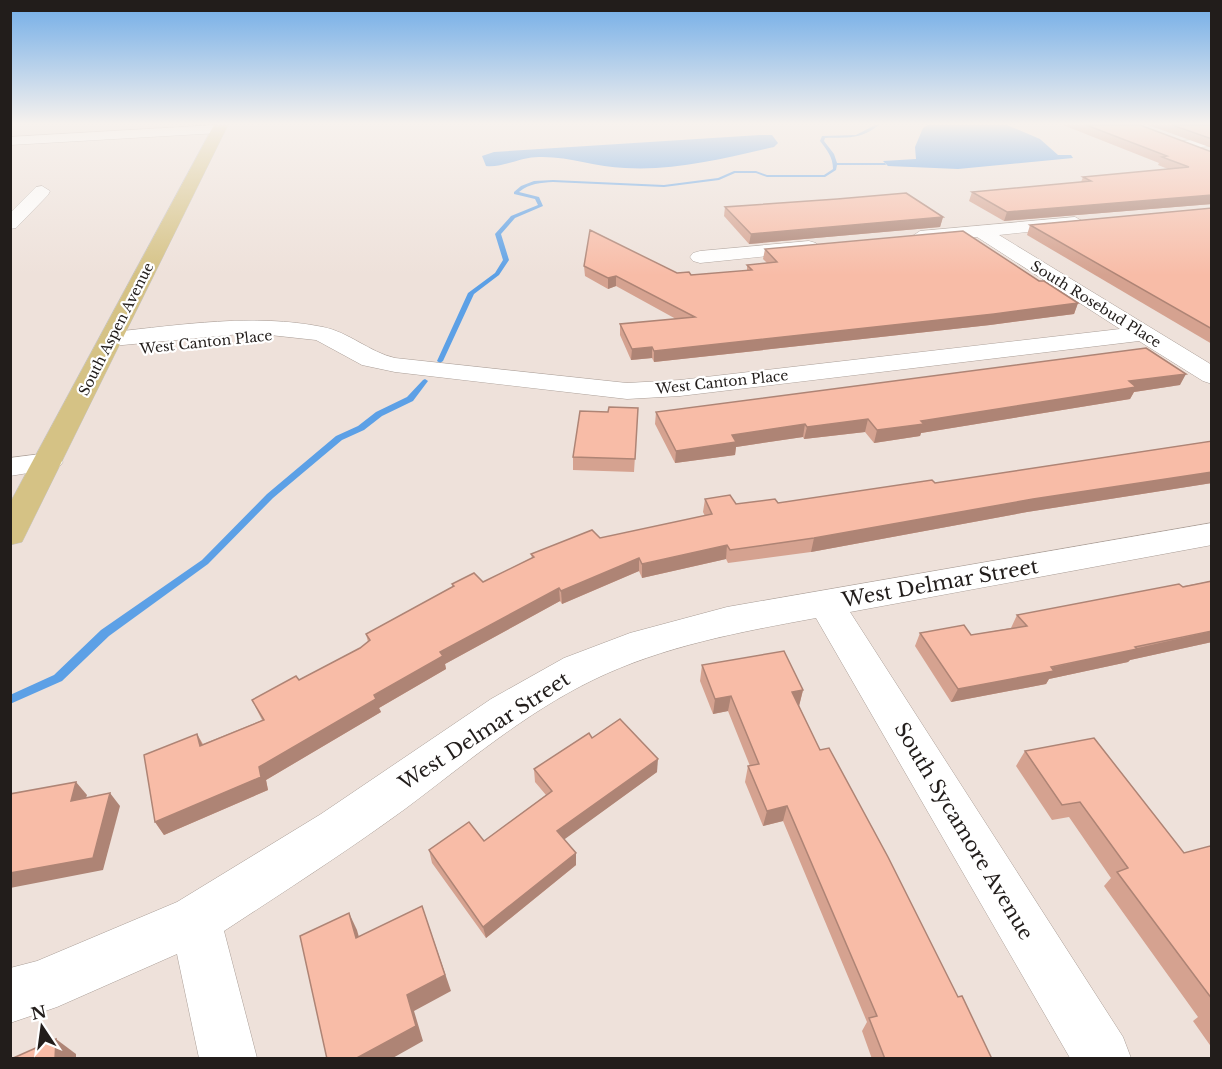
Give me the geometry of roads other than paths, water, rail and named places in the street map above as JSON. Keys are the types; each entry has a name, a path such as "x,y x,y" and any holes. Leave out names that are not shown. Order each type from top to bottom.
{"main road":[{"name":"South Aspen Avenue","path":"10,534 196,175"}],"street":[{"path":"10,224 42,191 21,193"},
{"path":"898,239 1096,220"},
{"name":"South Rosebud Place","path":"980,231 1212,376"},
{"path":"700,257 828,245"},
{"name":"West Canton Place","path":"109,345 306,332 333,338 371,360 395,365 627,391 680,388 1143,333"},
{"path":"10,467 48,462"},
{"name":"West Delmar Street","path":"10,996 38,988 195,920 338,830 506,711 578,669 644,642 727,621 1212,534"},
{"name":"South Sycamore Avenue","path":"826,604 1102,1059"},
{"path":"195,920 228,1059"}],"waterway":[{"path":"440,361 471,293 497,274 506,260 498,234 513,217 541,206 537,198 516,193 523,187 534,182 553,181 664,186 719,179 728,175"},
{"path":"764,175 827,175"},
{"path":"10,700 58,678 105,633 205,562 270,496 339,438 361,428 379,414 410,399 425,381"}]}
